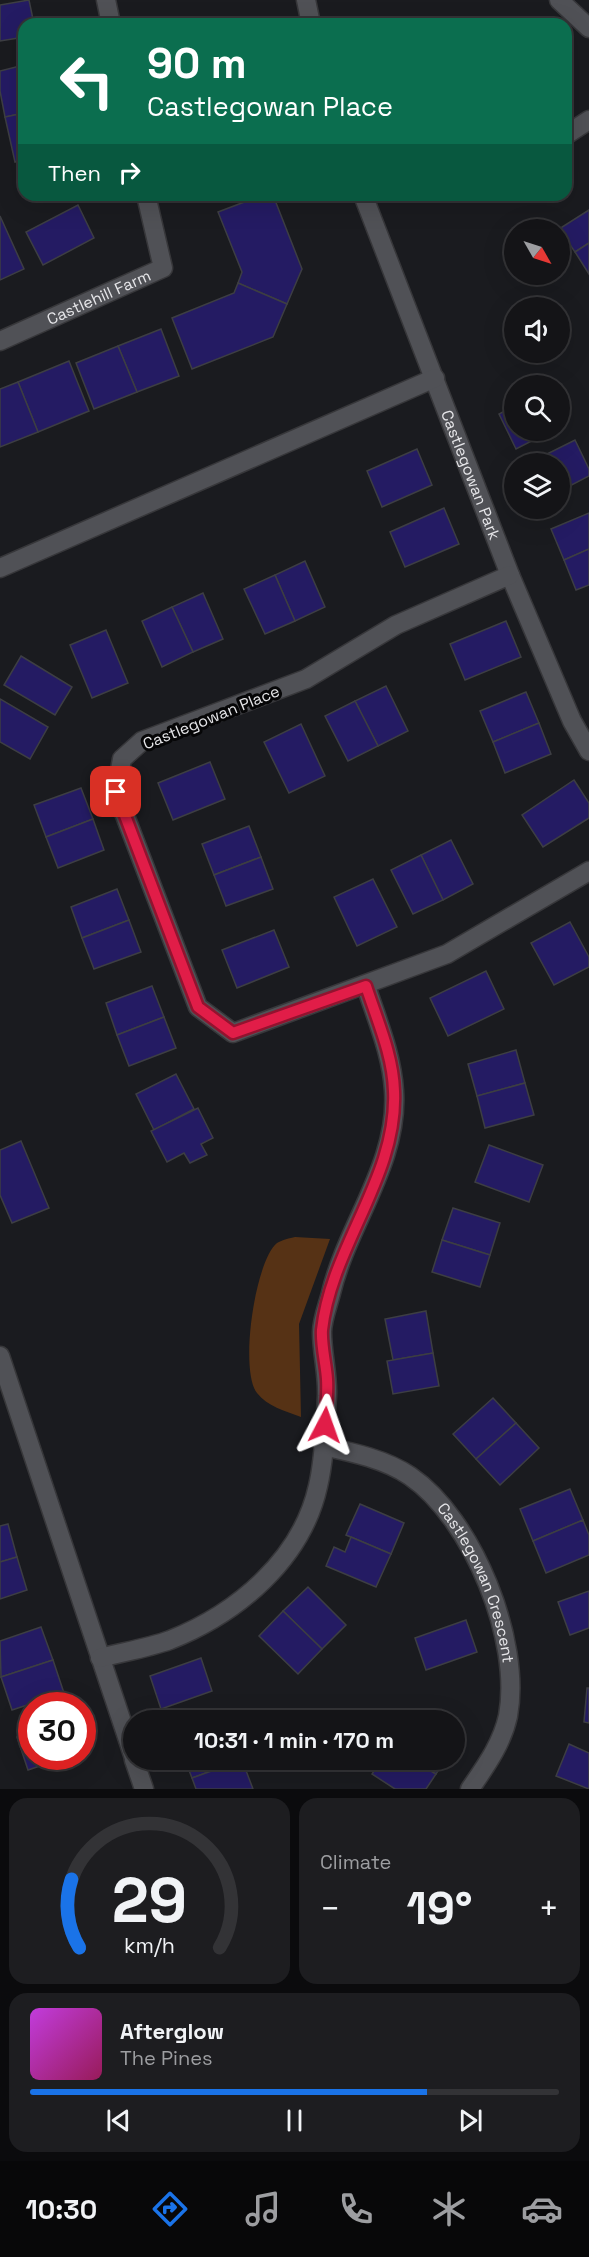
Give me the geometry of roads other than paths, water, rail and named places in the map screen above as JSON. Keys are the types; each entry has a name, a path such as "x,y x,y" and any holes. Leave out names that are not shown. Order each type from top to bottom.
{"street":[{"path":"106,0 110,18"},
{"path":"306,0 310,18"},
{"path":"559,0 589,28"},
{"path":"572,131 589,120"},
{"name":"Castlehill Farm","path":"0,341 163,268 147,201"},
{"name":"Castlegowan Park","path":"365,201 510,575 572,721 589,751"},
{"path":"0,567 435,378"},
{"name":"Castlegowan Place","path":"510,575 396,625 306,679 142,741 122,759 116,792 198,1007 233,1033 366,986 447,954 589,871"},
{"path":"100,1658 170,1640 235,1605 263,1581 288,1552 307,1522 318,1485 328,1383 322,1331 334,1281 379,1171 392,1128 394,1092 390,1057 366,986"},
{"path":"0,1356 123,1726"},
{"name":"Castlegowan Crescent","path":"323,1446 357,1454 408,1475 441,1503 473,1550 497,1609 510,1677 507,1717 494,1753 470,1789"},
{"path":"138,1770 144,1789"}]}
